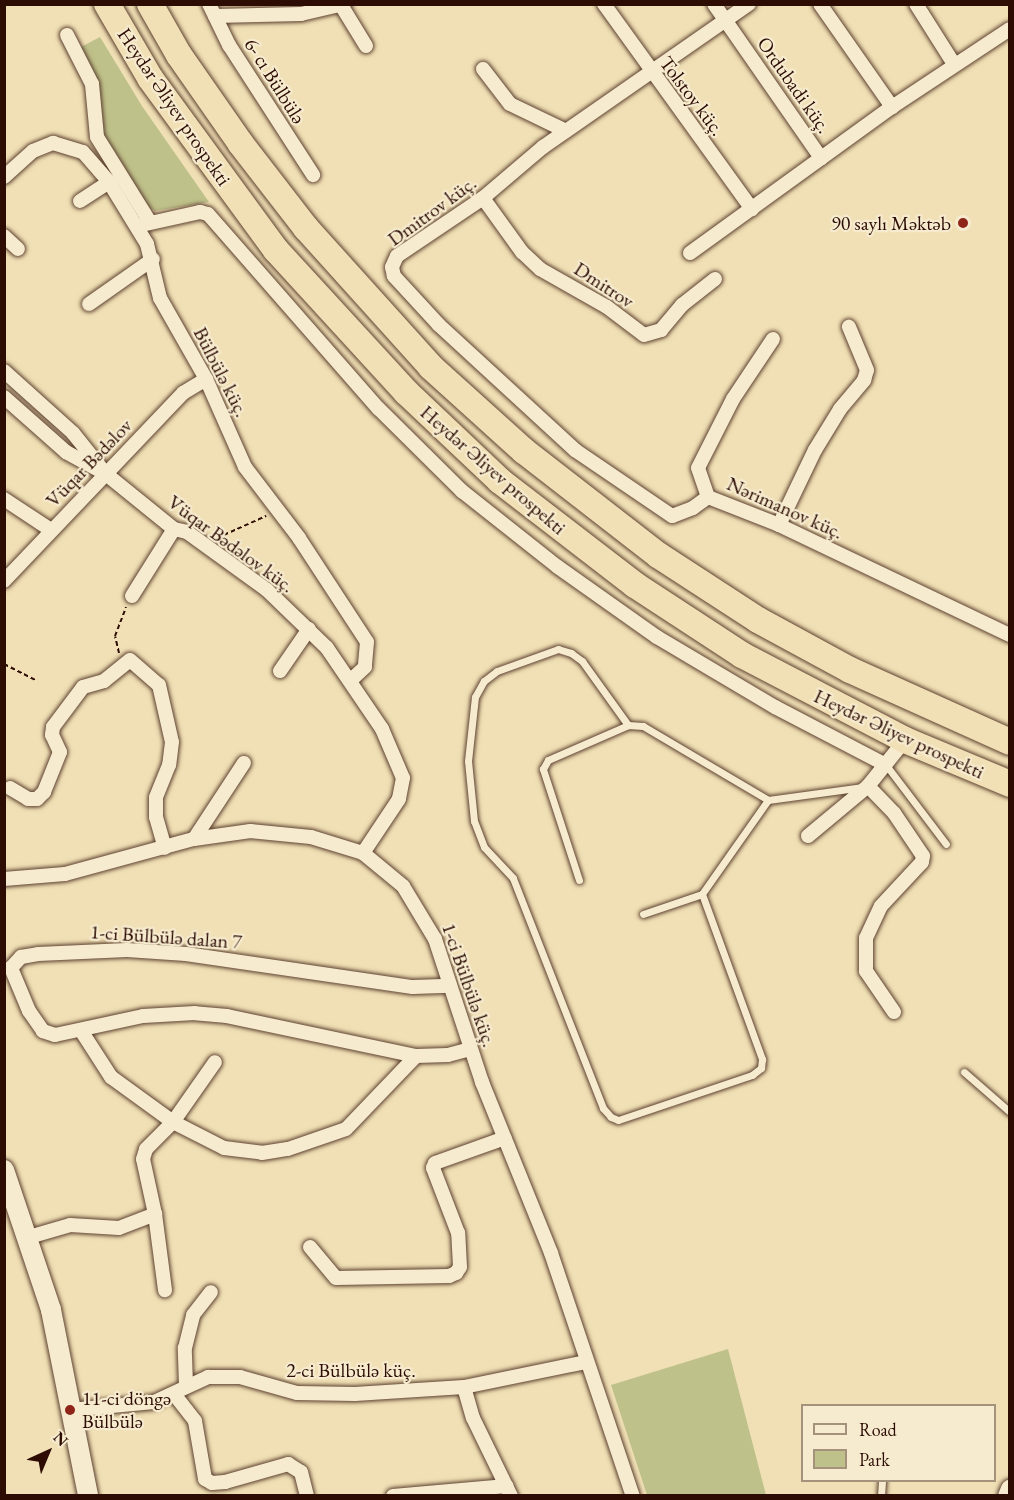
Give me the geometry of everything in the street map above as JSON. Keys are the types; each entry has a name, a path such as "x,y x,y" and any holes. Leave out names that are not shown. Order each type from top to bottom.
{"highway":[{"name":"Heydər Əliyev prospekti","path":"107,4 156,87 276,250 335,320 452,438 560,529 635,585 742,655 904,740 1010,784"},
{"name":"Heydər Əliyev prospekti","path":"150,4 179,55 240,144 306,228 431,367 524,451 658,555 758,620 878,684 1010,742"}],"main road":[{"path":"4,1170 29,1237 54,1320 88,1496"}],"street":[{"name":"Tolstoy küç.","path":"604,4 650,73 752,209"},
{"name":"Ordubadi küç.","path":"714,4 821,158"},
{"name":"Dmitrov küç.","path":"708,497 682,514 672,516 661,512 575,450 439,325 394,276 392,267 397,256 483,198 566,131 749,4"},
{"path":"820,4 892,107"},
{"path":"916,4 954,64"},
{"path":"212,10 301,14 343,5 366,46"},
{"name":"6- cı Bülbülə","path":"212,10 313,175"},
{"path":"690,253 892,107 1010,29"},
{"path":"67,35 92,84 97,137 144,224 200,212 208,214 371,401 462,491 558,567 665,642 775,707 886,765"},
{"path":"483,69 510,104 566,131"},
{"name":"Bülbülə küç.","path":"4,177 33,151 53,143 83,153 144,224 160,298 206,379 245,467 318,565 367,642 365,667 351,680"},
{"path":"80,201 109,182"},
{"name":"Dmitrov","path":"483,198 522,252 540,268 607,307 644,335 661,330 682,305 715,279"},
{"path":"4,236 18,249"},
{"path":"89,304 153,259"},
{"path":"779,525 814,450 840,409 864,380 867,370 849,327"},
{"name":"Nərimanov küç.","path":"773,339 733,399 698,468 708,497 779,525 1010,635"},
{"path":"4,371 73,433 106,474"},
{"name":"Vüqar Bədəlov","path":"4,581 183,393 206,379"},
{"name":"Vüqar Bədəlov küç.","path":"4,397 66,452 106,474 174,529 187,532 280,601 309,629 351,680 382,729 404,788 363,853"},
{"path":"4,499 51,530"},
{"path":"132,596 174,529"},
{"path":"280,671 309,629"},
{"path":"10,788 28,799 37,799 45,792 60,752 52,735 53,727 82,687 104,681 122,664 130,660 153,676 162,694 172,742 170,765 156,798 156,817 165,848"},
{"path":"808,836 868,786 904,740"},
{"path":"194,838 244,763"},
{"path":"868,786 894,813 923,856 922,862 881,906 866,938 866,971 894,1012"},
{"name":"1-ci Bülbülə küç.","path":"4,879 65,874 165,848 194,838 250,831 283,833 363,853 403,886 424,916 470,1049 551,1253 633,1496"},
{"name":"1-ci Bülbülə dalan 7","path":"450,986 413,987 273,965 151,952 70,951 21,957 14,963 11,976 20,998 43,1030 55,1035 82,1032 143,1016 195,1013 227,1016 416,1056 448,1055 470,1049"},
{"path":"82,1032 111,1077 172,1122 224,1148 262,1153 288,1149 346,1129 416,1056"},
{"path":"165,1290 155,1214 143,1160 146,1149 172,1122 215,1062"},
{"path":"310,1247 336,1278 449,1276 456,1273 460,1267 458,1233 433,1168 435,1162 505,1138"},
{"path":"29,1237 70,1226 119,1228 155,1214"},
{"path":"186,1385 185,1348 193,1316 211,1292"},
{"name":"2-ci Bülbülə küç.","path":"70,1410 154,1402 174,1394 200,1378 233,1376 297,1393 464,1387 586,1362"},
{"path":"393,1496 509,1491 473,1418 464,1387"},
{"path":"174,1394 195,1421 205,1479 224,1489 288,1464 301,1472 307,1496"},
{"path":"1007,1496 1010,1489"}],"lane":[{"path":"628,725 582,661 558,649 497,671 484,681 475,697 468,761 477,829 484,847 513,879 603,1108 611,1118 618,1120 752,1075 760,1068 762,1059 702,894"},
{"path":"579,880 543,769 548,760 628,725 643,726 768,800 868,786"},
{"path":"886,765 946,844"},
{"path":"643,914 702,894 768,800"},
{"path":"964,1072 1010,1112"}],"path":[{"path":"204,546 277,511"},
{"path":"122,664 115,636 132,596"},
{"path":"4,664 36,680"}],"green space":[{"path":"100,37 142,106 209,202 155,211 145,205 100,132 98,84 81,47"},
{"path":"728,1349 766,1495 647,1495 611,1385"}],"place":[{"name":"90 saylı Məktəb","path":"963,223"},
{"name":"11-ci döngə Bülbülə","path":"70,1410"}]}
